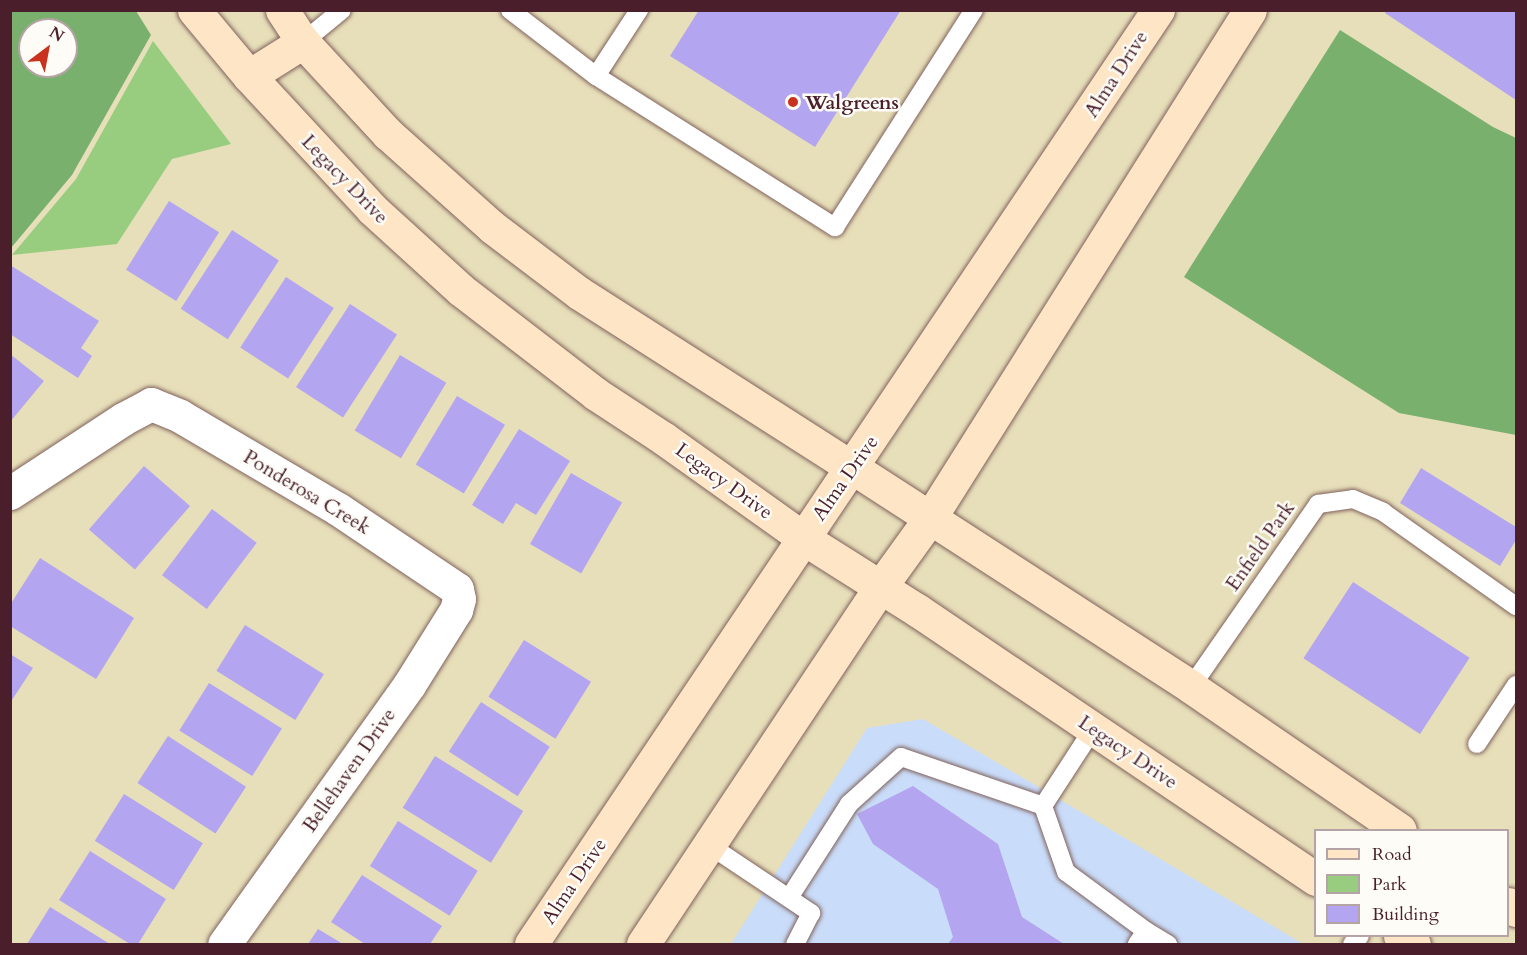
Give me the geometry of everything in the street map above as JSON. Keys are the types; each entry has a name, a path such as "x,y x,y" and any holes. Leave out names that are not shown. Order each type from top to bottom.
{"main road":[{"name":"Legacy Drive","path":"194,10 249,76 372,210 461,290 596,394 663,438 803,538 881,586 1314,878"},
{"path":"282,10 303,42 388,134 492,227 579,293 1191,687 1397,829"},
{"name":"Alma Drive","path":"531,945 803,538 854,468 1158,10"},
{"path":"643,945 881,586 930,518 1250,10"},
{"path":"249,76 303,42"}],"street":[{"name":"Ponderosa Creek","path":"10,494 123,419 151,404 180,416 338,509 457,589"},
{"name":"Bellehaven Drive","path":"225,945 409,685 456,609 459,599 457,589"}],"lane":[{"path":"303,42 342,10"},
{"path":"510,10 596,76 835,227 974,10"},
{"path":"596,76 639,10"},
{"name":"Enfield Park","path":"1191,687 1318,504 1353,499 1383,512 1516,606"},
{"path":"1477,744 1516,685"},
{"path":"1043,806 1093,729"},
{"path":"789,898 849,804 901,757 1043,806"},
{"path":"1043,806 1066,873 1142,938 1168,945"},
{"path":"709,845 811,913 795,945"}],"shaded area":[{"path":"923,719 1303,944 731,944 867,728"}],"green space":[{"path":"11,10 136,11 151,35 72,175 11,248"},
{"path":"1340,30 1493,127 1516,138 1516,435 1399,413 1184,277"},
{"path":"153,41 231,144 172,159 117,244 12,255 76,179"}],"building":[{"name":"Walgreens","path":"699,10 901,10 815,147 670,56"},
{"path":"1386,10 1516,10 1516,100 1385,13"},
{"path":"169,201 219,232 176,301 126,270"},
{"path":"232,230 279,260 228,339 181,309"},
{"path":"10,265 99,321 81,348 92,356 78,378 10,334"},
{"path":"286,277 334,308 288,378 240,347"},
{"path":"350,304 397,334 343,418 296,387"},
{"path":"10,354 44,381 10,422"},
{"path":"400,355 446,383 401,458 355,430"},
{"path":"457,396 505,425 464,493 416,465"},
{"path":"519,429 570,461 536,515 516,503 503,524 472,505"},
{"path":"144,466 190,506 135,569 89,529"},
{"path":"1421,468 1516,527 1516,540 1500,566 1400,503"},
{"path":"571,473 622,503 581,574 530,544"},
{"path":"212,509 257,543 207,609 162,575"},
{"path":"40,558 134,618 96,679 10,626 10,605"},
{"path":"1353,582 1470,658 1420,734 1303,658"},
{"path":"245,625 324,674 295,720 216,671"},
{"path":"524,640 591,682 555,739 488,697"},
{"path":"10,654 33,668 10,703"},
{"path":"209,683 282,729 252,776 179,730"},
{"path":"481,702 550,747 518,796 449,751"},
{"path":"168,736 246,787 215,834 138,783"},
{"path":"435,756 523,811 491,863 403,808"},
{"path":"913,786 998,844 1022,917 1064,944 948,944 953,937 938,889 873,844 857,814"},
{"path":"124,794 203,843 174,890 95,841"},
{"path":"398,821 478,871 450,916 370,866"},
{"path":"90,851 166,899 138,944 130,944 59,900"},
{"path":"362,875 442,926 430,944 365,944 331,922"},
{"path":"50,907 110,944 27,944"},
{"path":"318,929 343,944 308,944"}],"place":[{"name":"Walgreens","path":"793,102"}]}
